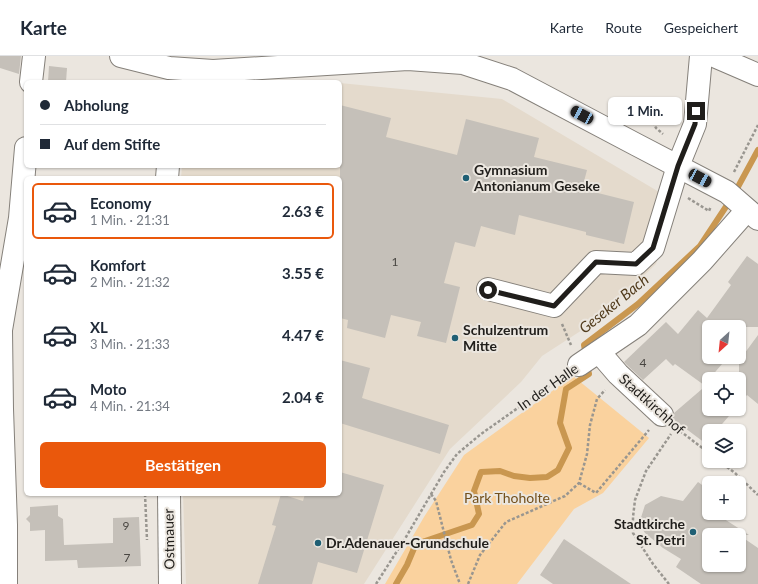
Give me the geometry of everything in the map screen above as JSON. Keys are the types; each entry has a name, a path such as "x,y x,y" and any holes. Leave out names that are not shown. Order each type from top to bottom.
{"street":[{"path":"31,80 34,56"},
{"path":"121,56 169,69 213,71 408,59 463,63 512,79 678,166 743,206"},
{"path":"488,290 554,306 596,262 636,264 653,248 678,166 695,124 701,56"},
{"path":"714,56 758,75"},
{"path":"6,584 1,330 20,218 24,168"},
{"name":"In der Halle","path":"579,365 638,325 702,261 743,206"},
{"name":"Stadtkirchhof","path":"599,352 618,374 669,421"},
{"name":"Ostmauer","path":"169,496 170,584"}],"path":[{"path":"630,104 650,116 656,128 664,134"},
{"path":"554,306 579,365"},
{"name":"In der Halle","path":"376,584 444,472 457,454 530,398 579,365"},
{"path":"468,584 480,555 506,522 565,496 579,483 588,454 590,425 597,399 618,374"},
{"path":"579,483 596,493 669,421"},
{"path":"669,421 634,500 633,517 633,534 653,564 669,584"},
{"name":"Stadtkirchhof","path":"669,421 702,447"},
{"path":"728,468 758,495"},
{"path":"431,494 436,501 451,560 460,584"}],"shaded area":[{"name":"Schulzentrum Mitte","path":"342,83 502,99 676,202 656,264 596,321 542,356 521,382 450,449 364,584 186,584 183,496 342,496 342,176 181,176 182,168 342,168"}],"green space":[{"name":"Park Thoholte","path":"573,376 649,438 603,493 574,509 517,584 385,584 424,517 464,455"}],"building":[{"path":"0,56 21,56 19,74 0,68"},
{"path":"49,66 67,68 66,80 48,80"},
{"name":"Gymnasium Antonianum Geseke","path":"342,106 391,118 386,137 457,155 466,119 539,138 534,157 587,170 582,189 634,202 624,244 586,235 586,232 519,215 515,235 481,226 475,247 455,242 444,283 460,287 446,343 417,336 421,322 391,315 385,338 347,328 348,320 342,318 342,176 340,176 340,168 342,168"},
{"path":"747,256 758,264 758,327 746,327 746,320 702,320 702,364 722,364 715,372 702,372 702,384 675,364 673,366 666,359 643,380 624,362 666,322 678,334 698,310 707,318 731,285 728,282"},
{"path":"758,335 758,404 747,395 746,396 746,372 739,372 739,364 746,364 746,351"},
{"path":"342,361 370,368 362,398 449,425 440,454 342,424"},
{"path":"702,389 702,416 729,416 722,424 702,424 702,441 673,419 674,413"},
{"name":"Dr.Adenauer-Grundschule","path":"342,473 384,485 357,573 318,562 312,584 258,584 276,526 272,525 280,496 287,496 303,501 304,496 342,496"},
{"name":"Stadtkirche St. Petri","path":"698,482 702,485 702,520 726,520 738,528 702,528 702,572 746,572 746,540 758,548 758,584 701,584 676,567 681,559 663,548 645,533 639,524 645,505 661,496 683,501"},
{"path":"58,505 58,516 63,519 64,545 113,543 113,518 139,517 141,566 78,568 77,560 45,561 45,530 30,531 30,523 26,519 30,515 30,507"},
{"path":"564,539 631,584 553,584 540,575"}],"waterway":[{"name":"Geseker Bach","path":"586,356 584,345 638,304 700,246 733,196 758,150"},
{"name":"Geseker Bach","path":"396,584 407,565 415,546 425,541 472,525 479,514 474,491 481,472 500,471 514,476 530,478 547,477 558,470 569,448 560,423 566,389 589,374 587,365"}],"place":[{"name":"Gymnasium Antonianum Geseke","path":"466,178"},
{"name":"Schulzentrum Mitte","path":"455,338"},
{"name":"Stadtkirche St. Petri","path":"693,532"},
{"name":"Dr.Adenauer-Grundschule","path":"318,543"}],"route":[{"path":"488,290 554,306 596,262 636,264 653,248 678,166 695,124 696,111"}]}
